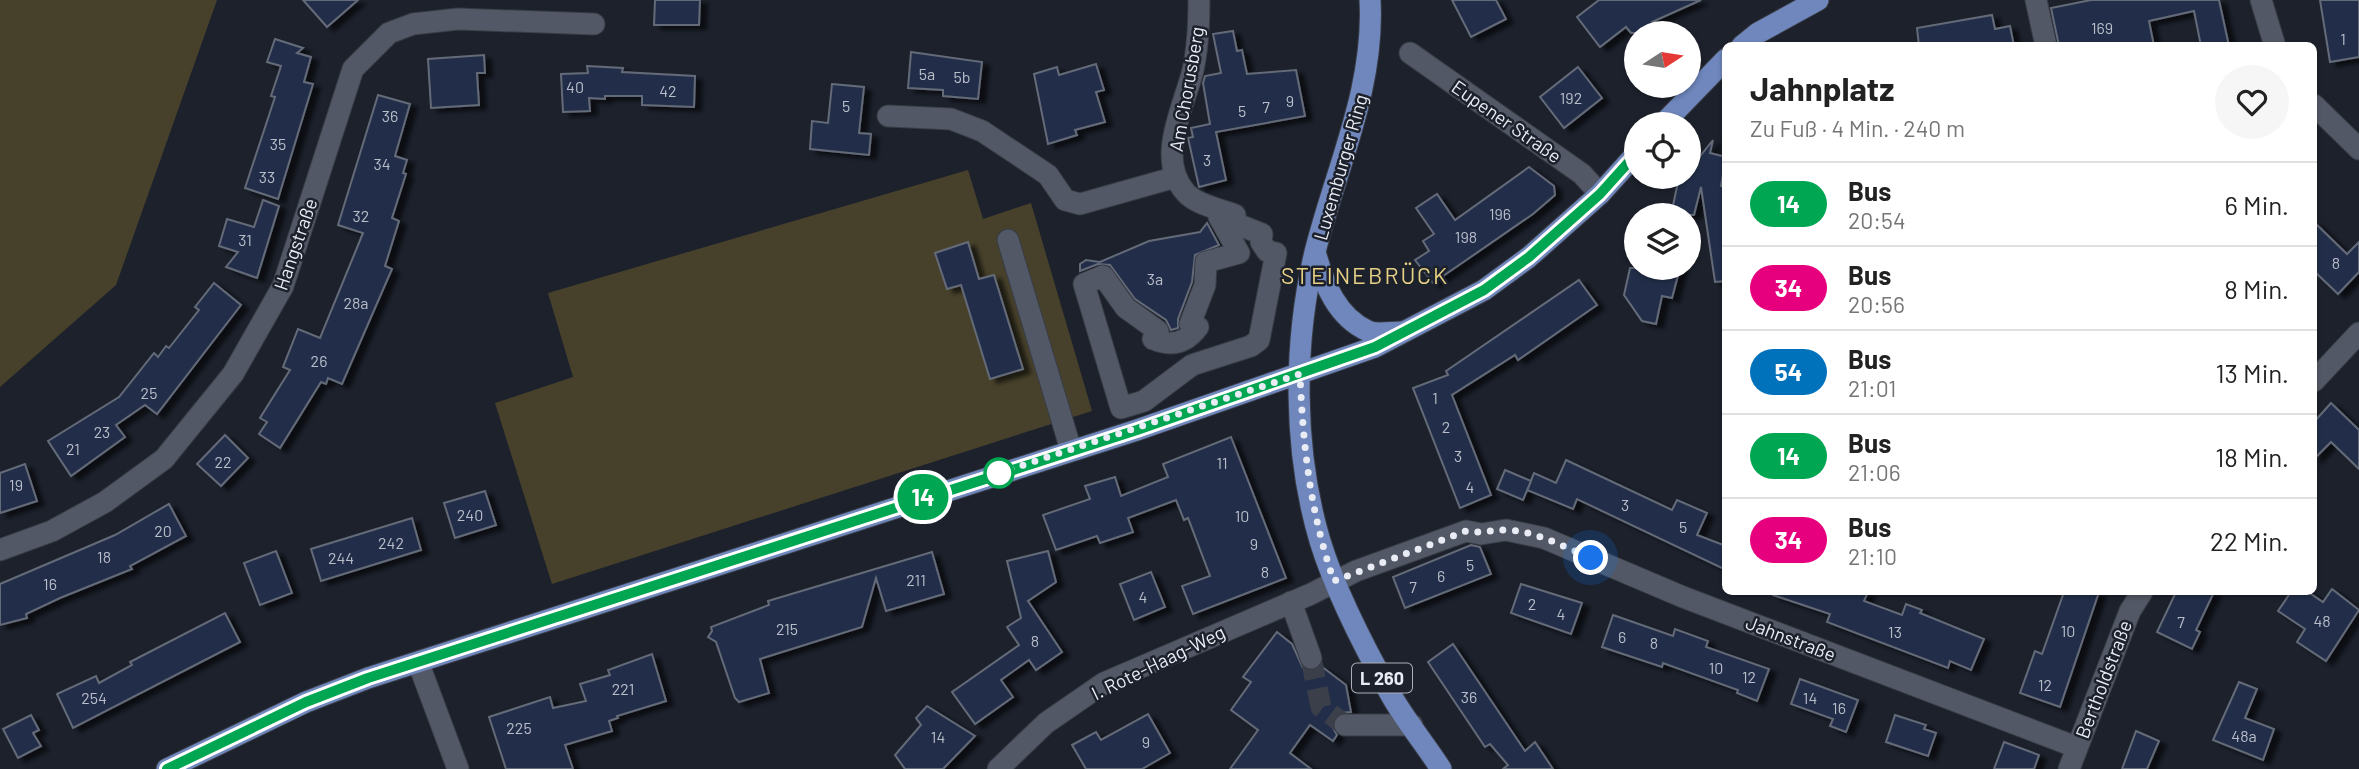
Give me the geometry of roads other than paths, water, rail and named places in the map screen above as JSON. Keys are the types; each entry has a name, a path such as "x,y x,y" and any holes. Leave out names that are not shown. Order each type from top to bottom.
{"main road":[{"name":"Luxemburger Ring","path":"1300,374 1303,316 1315,251 1364,87 1372,30 1370,0"},
{"path":"1748,42 1794,11 1818,0"},
{"path":"1674,112 1722,63"},
{"path":"167,769 306,702 418,662 1300,374 1406,332 1484,290 1529,257 1600,194 1624,167"},
{"path":"1315,251 1325,289 1345,313 1369,332 1406,332"},
{"name":"L 260","path":"1300,374 1308,486 1320,540 1334,581 1391,696 1441,769"}],"street":[{"name":"Am Chorusberg","path":"1199,0 1194,68 1173,140 1176,177 1189,196 1255,222"},
{"path":"2036,0 2045,42"},
{"path":"2261,0 2274,42"},
{"name":"Hangstraße","path":"0,550 52,531 105,502 164,459 233,374 283,286 353,69 388,33 413,24 458,19 594,24"},
{"name":"Eupener Straße","path":"1410,53 1582,174 1600,194"},
{"path":"2317,108 2359,149"},
{"name":"Am Chorusberg","path":"888,116 951,119 982,131 1048,176 1065,200 1080,204 1176,177"},
{"path":"1219,217 1262,234 1261,242 1267,251 1276,253 1269,290 1259,340 1251,346 1192,365 1144,401 1121,408 1084,284 1103,276 1126,308 1158,331 1153,339 1171,344 1182,342 1198,327 1190,324 1205,285 1206,262 1239,253 1219,217"},
{"path":"1008,240 1071,450"},
{"path":"2317,378 2359,333"},
{"name":"Jahnstraße","path":"1334,581 1466,531 1481,534 1506,530 1544,538 1683,597 2076,747"},
{"name":"I. Rote-Haag-Weg","path":"998,769 1046,723 1104,683 1334,581"},
{"name":"Bertholdstraße","path":"2069,769 2130,611 2140,595"},
{"path":"1290,602 1311,658"},
{"path":"418,662 458,769"},
{"path":"1345,725 1412,725"}],"tunnel":[{"path":"1311,658 1321,707 1345,725"}],"district":[{"name":"STEINEBRÜCK","path":"1365,275"}]}
